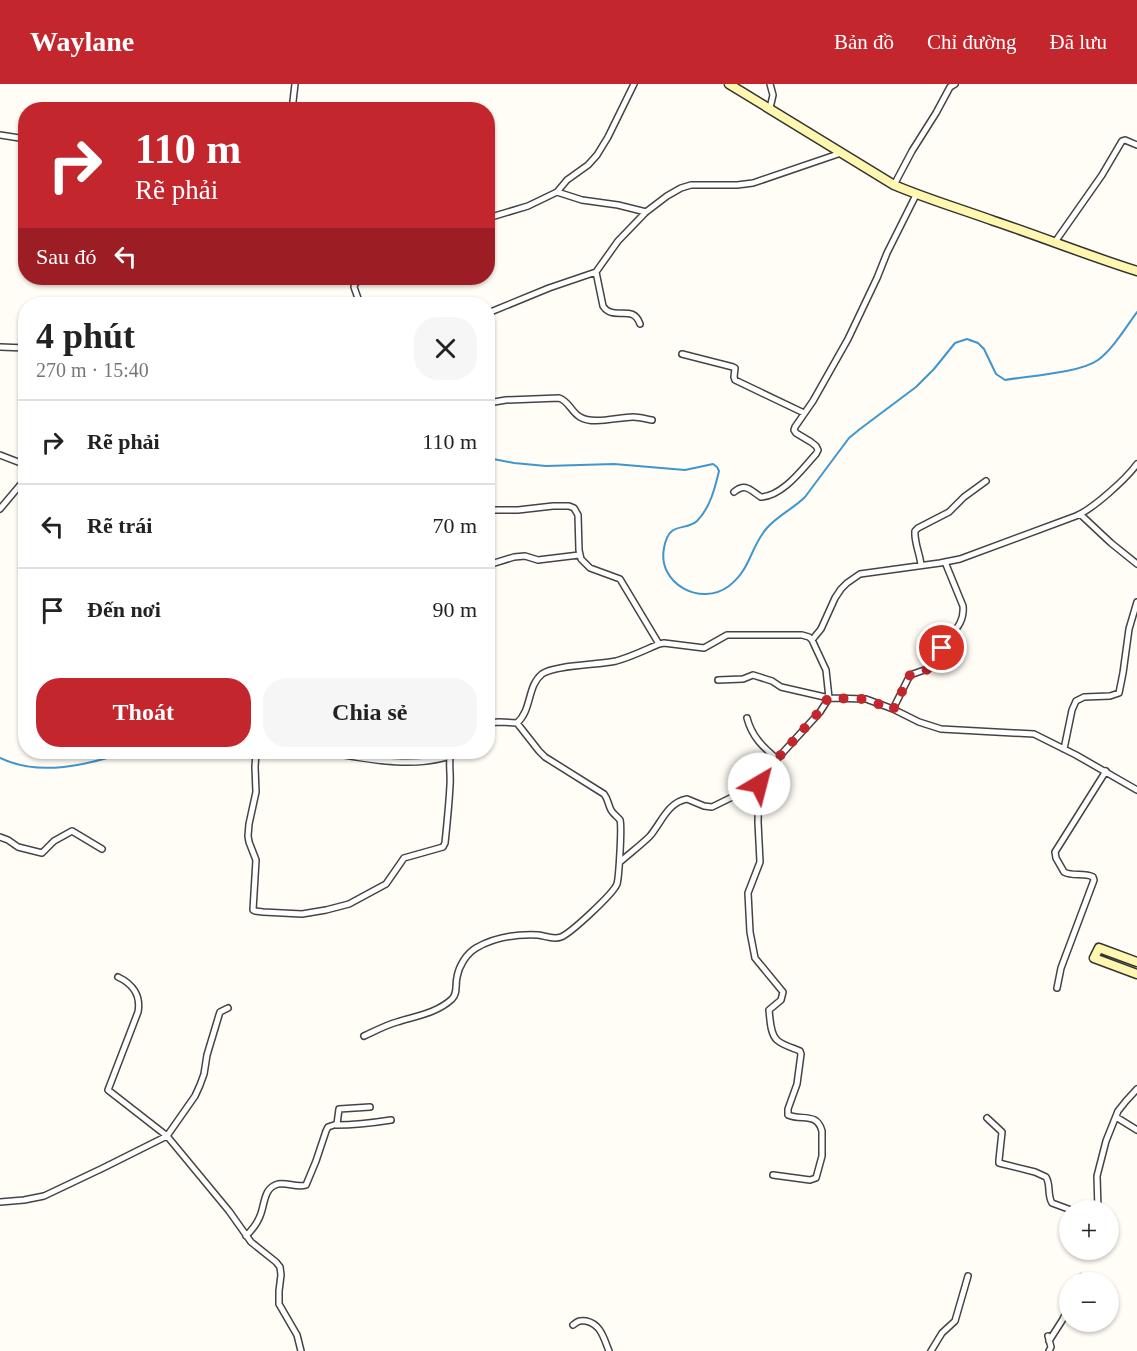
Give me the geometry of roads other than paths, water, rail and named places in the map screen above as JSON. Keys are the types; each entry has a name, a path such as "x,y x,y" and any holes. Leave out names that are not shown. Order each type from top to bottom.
{"street":[{"path":"292,102 295,84"},
{"path":"495,216 528,206 556,192 567,180 584,169 597,155 608,137 634,84"},
{"path":"729,84 894,185 916,195 1099,260 1137,271"},
{"path":"770,84 773,95 770,108"},
{"path":"894,185 951,85"},
{"path":"0,135 18,138"},
{"path":"1055,243 1102,175 1122,141 1137,145"},
{"path":"495,310 596,272 618,242 646,212 667,196 686,186 753,183 842,153"},
{"path":"556,192 582,200 646,212"},
{"path":"734,492 744,487 761,497 774,494 785,487 816,454 818,450 816,446 794,430 813,402 855,326 887,253 916,195"},
{"path":"596,272 605,310 612,313 632,314 640,324"},
{"path":"0,347 18,348"},
{"path":"682,354 733,367 735,368 735,380 804,413"},
{"path":"495,402 559,398 584,419 633,417 652,420"},
{"path":"0,455 18,462"},
{"path":"812,640 821,629 841,589 854,577 863,573 960,559 1080,514 1120,482 1137,464"},
{"path":"921,565 915,531 949,512 964,497 986,482"},
{"path":"0,509 18,488"},
{"path":"495,510 553,506 574,508 578,514 579,555 590,568 621,579 659,644"},
{"path":"1080,514 1137,564"},
{"path":"495,563 514,557 525,556 538,560 579,555"},
{"path":"893,710 910,675 930,668 962,621 964,611 962,602 945,562"},
{"path":"1064,749 1076,701 1084,697 1110,696 1119,693 1124,673 1129,629 1137,602"},
{"path":"517,723 524,715 534,684 548,670 617,661 659,644 704,648 730,635 802,635 812,640 826,670 828,698 759,784 712,807 706,807 687,799 679,801 671,807 645,840 620,862"},
{"path":"718,680 744,679 753,675 772,681 781,687 828,698 866,699 941,729 1027,733 1042,737 1137,790"},
{"path":"747,718 749,727 759,742 777,759"},
{"path":"364,1036 387,1025 440,1008 452,999 456,993 457,977 466,956 473,950 490,941 520,935 554,938 563,936 587,917 617,884 621,821 611,810 607,797 545,757 517,723 495,722"},
{"path":"256,759 256,792 248,836 256,860 253,910 255,912 302,914 349,904 386,884 404,858 443,847 448,813 450,759"},
{"path":"371,759 426,761 433,759"},
{"path":"1057,988 1061,968 1094,880 1089,875 1064,872 1055,852 1106,771"},
{"path":"759,784 760,862 748,893 752,946 755,958 783,992 782,1000 770,1010 774,1036 779,1042 800,1051 801,1054 798,1084 788,1109 788,1115 812,1119 822,1128 822,1156 816,1178 810,1180 773,1175"},
{"path":"0,837 21,848 42,853 54,841 72,831 102,849"},
{"path":"1137,962 1099,948 1094,958 1137,974"},
{"path":"118,977 132,986 137,994 139,1005 108,1090 167,1136 229,1211 246,1236 280,1267 279,1304 297,1335 301,1351"},
{"path":"0,1202 44,1196 167,1136 195,1096 204,1074 207,1055 220,1012 228,1008"},
{"path":"1098,1200 1097,1176 1106,1141 1118,1111 1137,1089"},
{"path":"336,1125 339,1109 370,1107"},
{"path":"987,1118 1002,1132 999,1163 1046,1177 1052,1203 1059,1206"},
{"path":"1116,1118 1137,1130"},
{"path":"246,1236 259,1219 270,1189 278,1184 302,1187 306,1185 328,1127 391,1120"},
{"path":"931,1351 942,1334 955,1321 968,1276"},
{"path":"573,1325 583,1320 594,1324 602,1334 609,1351"},
{"path":"1049,1351 1051,1347 1049,1339 1059,1325"}],"waterway":[{"path":"495,459 546,466 614,464 685,470 713,464 719,471 709,504 697,521 673,530 666,539 664,561 667,572 683,588 694,593 718,592 729,586 742,573 766,529 805,497 849,438 916,387 955,343 967,339 978,343 984,349 996,374 1005,380 1053,373 1079,368 1098,360 1114,344 1137,312"},
{"path":"0,758 15,764 47,768 80,765 103,759"}]}
